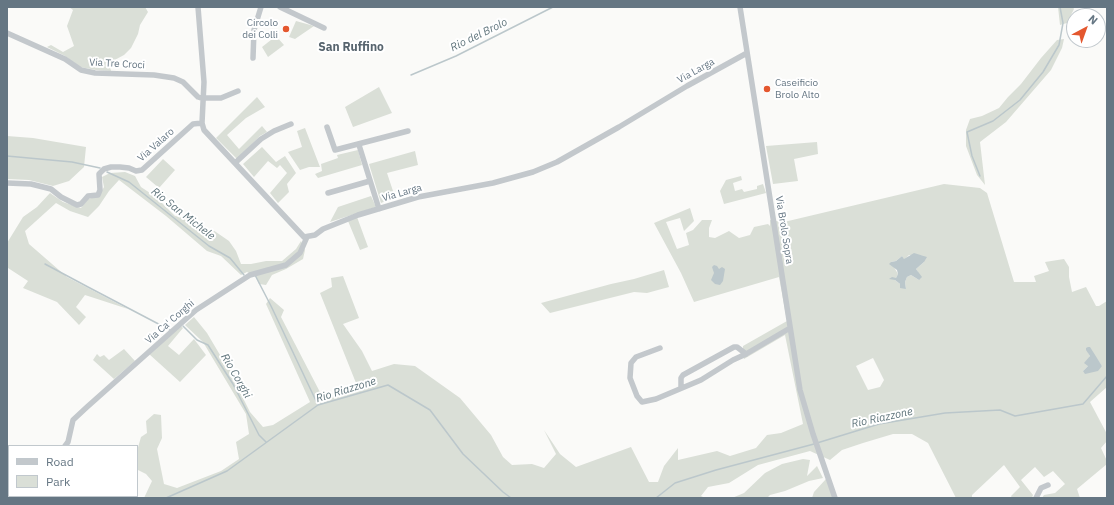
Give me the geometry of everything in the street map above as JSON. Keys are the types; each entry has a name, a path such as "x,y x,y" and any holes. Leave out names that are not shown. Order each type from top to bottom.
{"street":[{"path":"198,7 204,98 202,123 205,132 300,234 307,237"},
{"path":"253,58 254,30 261,7"},
{"path":"280,7 324,28"},
{"name":"Via Brolo Sopra","path":"740,7 801,394 819,453 835,498"},
{"name":"Via Tre Croci","path":"7,33 65,59 80,70 95,73 145,74 174,78 183,82 198,97 204,98"},
{"name":"Via Larga","path":"307,237 315,235 323,229 331,226 418,197 493,182 533,172 558,162 620,127 687,86 747,53"},
{"path":"204,98 221,98 238,91"},
{"name":"Via Valaro","path":"7,184 31,184 51,189 66,200 77,205 81,204 88,196 98,195 100,190 98,180 99,174 104,169 120,167 129,168 136,171 142,170 194,124 202,123"},
{"path":"235,163 261,139 274,131 291,124"},
{"path":"327,127 335,150 359,145 408,131"},
{"path":"359,145 379,209"},
{"path":"328,193 370,181"},
{"name":"Via Ca' Corghi","path":"66,445 68,442 73,420 196,310 250,275 286,265 300,253 307,237"},
{"path":"660,348 636,358 631,363 630,378 637,396 642,402 701,380 790,328"},
{"path":"681,388 680,378 683,375 734,346 738,347 746,354"},
{"path":"1036,498 1041,488 1048,485"}],"green space":[{"path":"69,7 145,7 148,12 140,25 138,34 131,48 124,55 109,63 111,71 80,67 65,56 47,47 51,45 63,52 74,46 67,26 73,10"},
{"path":"1058,7 1073,7 1066,8 1066,23 1060,25"},
{"path":"296,21 314,26 295,39 289,37"},
{"path":"276,36 284,45 268,57 262,47"},
{"path":"1064,39 1062,48 1051,70 1006,122 980,142 985,185 977,175 966,146 966,130 970,119 982,116 999,108 1057,40"},
{"path":"379,87 392,113 353,127 345,107"},
{"path":"257,97 265,107 246,118 227,135 239,149 262,126 267,132 260,136 237,159 216,138"},
{"path":"305,128 320,167 309,167 300,170 288,152 302,147 297,131"},
{"path":"7,136 33,138 86,147 84,167 69,181 53,186 29,180 7,179"},
{"path":"817,142 818,154 794,159 798,181 773,184 766,146"},
{"path":"262,147 276,162 285,156 296,173 287,184 289,192 278,203 270,193 287,173 280,165 277,168 268,161 254,177 243,164"},
{"path":"358,150 362,165 318,178 315,174 322,171 321,164 338,158 337,155"},
{"path":"415,151 418,165 387,173 395,197 381,203 369,164"},
{"path":"163,159 175,170 159,188 146,177"},
{"path":"125,172 135,176 141,187 156,197 175,216 192,219 201,231 213,230 229,241 236,251 241,264 282,261 296,249 301,241 305,250 303,259 272,275 266,285 259,284 256,277 247,272 241,275 221,256 207,251 166,216 119,180 109,191 99,206 88,217 70,211 56,203 25,231 29,244 67,277 128,309 85,295 76,307 86,317 79,325 57,302 23,288 28,281 8,268 7,269 7,243 23,217 37,207 50,193 63,202 81,208 88,199 99,196 104,187 102,177 110,173"},
{"path":"741,176 742,180 733,183 735,191 742,189 744,192 757,189 757,186 763,184 766,193 724,204 720,191 726,180"},
{"path":"944,184 980,188 987,193 1014,282 1036,282 1034,276 1049,271 1045,262 1064,259 1069,267 1072,292 1086,287 1096,306 1099,306 1107,301 1107,387 1090,402 1107,434 1107,441 1101,448 1107,464 1077,489 1080,498 1042,498 1044,495 1055,493 1065,484 1053,471 1044,477 1035,467 1021,480 1033,495 1032,498 1012,498 1011,496 1020,487 1004,465 972,495 972,498 956,498 928,443 912,434 893,434 842,450 830,460 810,451 758,465 729,483 708,487 701,496 705,498 144,498 152,481 146,474 138,470 138,448 141,437 147,433 146,421 154,414 161,415 162,438 157,449 164,484 177,488 221,471 239,459 236,442 249,434 246,414 203,342 185,325 194,317 207,333 223,360 240,379 239,390 250,412 263,427 273,425 310,402 266,304 270,298 284,310 281,317 322,396 358,388 320,293 332,287 331,278 343,276 359,318 343,324 362,351 372,371 394,364 415,366 460,398 491,435 503,457 512,465 532,464 544,468 556,454 544,430 560,454 576,467 631,447 649,482 658,482 664,466 678,448 678,460 717,451 730,456 756,448 767,435 781,433 803,424 785,335 744,359 743,356 743,346 787,321 779,277 694,302 681,273 654,223 690,208 694,221 684,231 680,218 666,222 677,249 689,245 686,233 693,230 702,220 712,220 709,228 709,237 715,238 729,231 739,238 750,235 754,227 768,224 770,226 770,220 784,222","holes":["909,255 924,256 924,262 916,269 919,280 911,275 907,277 905,282 906,289 895,280 898,274 891,262 896,261 902,256 904,260","1088,352 1097,359 1102,366 1083,371 1088,366 1090,356","873,358 884,380 880,387 868,390 856,366"]},
{"path":"371,196 376,207 330,222 338,207"},
{"path":"357,217 368,247 360,250 348,221"},
{"path":"664,270 669,287 647,293 634,292 550,313 541,303 634,279"},
{"path":"181,326 183,328 168,346 179,355 194,339 206,355 180,382 149,354"},
{"path":"124,349 135,361 114,379 93,360 97,354 100,357 104,355 109,360"},
{"path":"803,459 810,460 807,476 817,466 823,478 809,481 785,491 770,495 767,498 732,498 744,493 765,473 782,464"},
{"path":"826,479 833,498 812,498 814,492"}],"shaded area":[{"path":"914,253 927,257 916,269 922,277 919,280 911,275 907,277 905,282 906,289 900,288 900,284 895,280 889,279 892,277 896,278 898,274 897,270 889,264 902,256 904,259"},
{"path":"714,265 719,269 722,267 725,269 723,281 720,285 715,284 711,280 714,273 712,267"},
{"path":"1090,347 1102,366 1098,371 1085,374 1083,371 1088,366 1084,363 1090,356 1086,350"}],"waterway":[{"name":"Rio del Brolo","path":"411,75 456,56 553,7"},
{"path":"980,176 972,156 967,132 993,121 1020,100 1043,72 1059,45 1063,23 1060,7"},
{"name":"Rio San Michele","path":"7,156 72,162 100,168"},
{"name":"Rio San Michele","path":"107,172 129,182 209,246 230,258 244,275"},
{"name":"Rio Corghi","path":"45,264 170,330"},
{"name":"Rio San Michele","path":"255,275 318,405"},
{"name":"Rio Corghi","path":"183,326 197,340 208,345 233,384 259,435 266,442"},
{"name":"Rio Riazzone","path":"817,443 879,424 945,413 1000,410 1015,416 1083,404 1107,376"},
{"name":"Rio Riazzone","path":"166,498 227,471 318,405 388,385 430,410 463,454 511,498"},
{"name":"Rio Riazzone","path":"656,498 675,483 716,470 814,444"}],"place":[{"name":"Circolo dei Colli","path":"286,29"},
{"name":"Caseificio Brolo Alto","path":"767,89"}],"district":[{"name":"San Ruffino","path":"351,48"}]}
